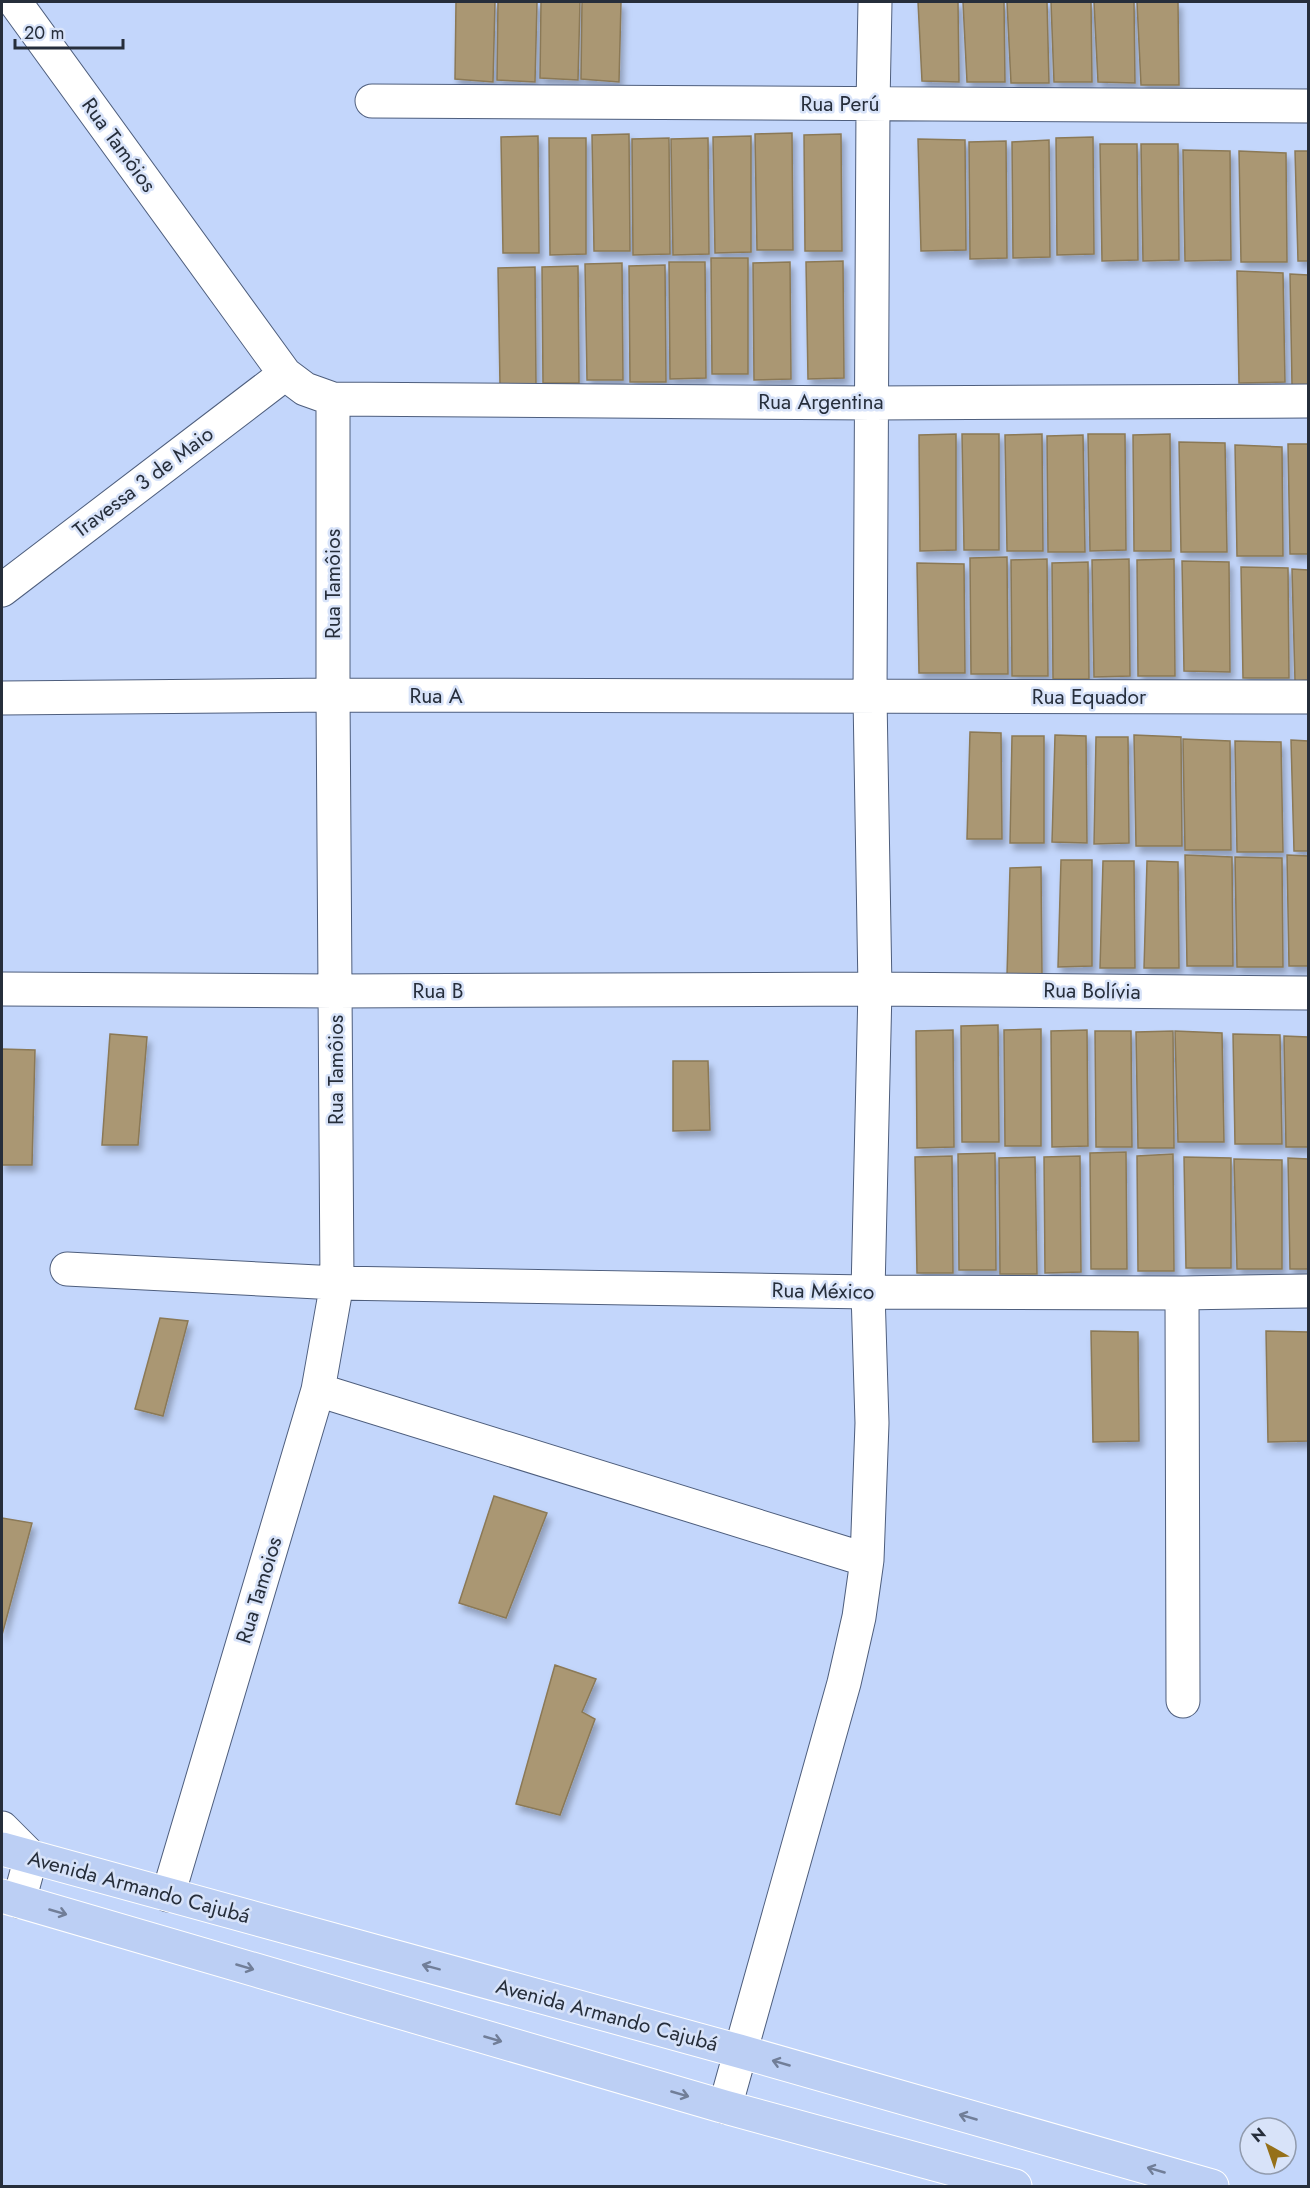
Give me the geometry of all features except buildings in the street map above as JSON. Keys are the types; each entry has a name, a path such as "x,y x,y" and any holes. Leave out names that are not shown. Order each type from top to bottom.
{"main road":[{"name":"Avenida Armando Cajubá","path":"16,1853 739,2051 1212,2187"},
{"path":"10,1899 725,2107 1015,2187"},
{"path":"459,2029 474,1979"}],"street":[{"name":"Rua Tamôios","path":"15,2 285,374 305,389 333,399 337,1283"},
{"path":"725,2107 844,1683 859,1617 867,1560 872,1423 868,1292 875,989 870,697 875,2"},
{"name":"Rua Perú","path":"372,101 1308,106"},
{"name":"Travessa 3 de Maio","path":"2,590 285,374"},
{"name":"Rua Argentina","path":"333,399 872,403 1308,401"},
{"name":"Rua A","path":"2,698 870,697"},
{"name":"Rua Equador","path":"870,697 1308,698"},
{"name":"Rua B","path":"2,989 335,991 875,989"},
{"name":"Rua Bolívia","path":"875,989 1308,993"},
{"name":"Rua México","path":"67,1269 337,1283 868,1292 1308,1291"},
{"name":"Rua Tamoios","path":"168,1894 318,1390 337,1283"},
{"path":"1182,1293 1183,1701"},
{"path":"318,1390 867,1560"},
{"path":"2,1828 16,1853 10,1899"}]}
